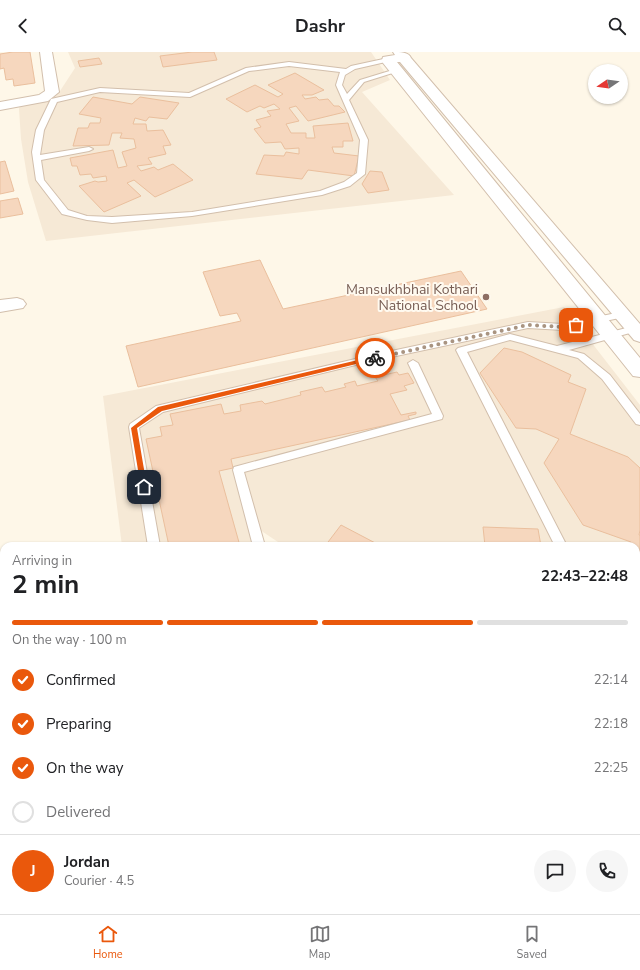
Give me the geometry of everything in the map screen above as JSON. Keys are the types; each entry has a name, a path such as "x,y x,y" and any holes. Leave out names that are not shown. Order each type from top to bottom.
{"street":[{"path":"0,106 43,98 52,92 46,52"},
{"path":"637,333 402,55 392,66 640,371"}],"lane":[{"path":"347,71 289,64 248,69 190,95 100,90 54,101 40,130 36,152 40,180 65,212 87,218 112,220 192,214 322,194 347,184 360,174 364,140 339,85 342,74 347,71 353,67 392,66"},
{"path":"345,101 362,81 392,66"},
{"path":"37,158 89,149"},
{"path":"153,542 134,428 160,409 368,359 528,325 563,327 598,321 621,315"},
{"path":"558,350 611,336 637,333"},
{"path":"559,542 461,350 510,337 581,356 606,377 640,422"},
{"path":"258,542 238,470 411,422 438,416 413,363"}],"shaded area":[{"path":"68,52 371,52 390,80 362,92 454,195 46,241 28,182 21,139 19,109 21,99 60,91 75,68"},
{"path":"564,307 640,405 640,542 278,542 260,530 262,542 121,542 103,396"}],"building":[{"path":"30,52 35,83 14,86 13,79 6,80 4,68 0,69 0,54"},
{"path":"192,52 214,52 217,60 163,67 160,56"},
{"path":"99,58 102,64 80,67 78,61"},
{"path":"295,73 324,90 312,95 302,95 305,99 316,97 319,100 328,99 334,106 339,106 345,112 308,121 296,106 289,108 299,121 286,124 291,133 306,133 306,138 315,138 313,126 348,123 353,141 343,141 343,147 332,147 334,153 359,156 354,176 308,170 302,179 256,174 264,155 284,156 286,152 299,154 299,148 285,149 281,142 265,143 254,129 261,127 256,120 271,116 267,111 280,109 274,104 264,108 260,106 247,112 226,99 255,85 278,97 283,94 268,85"},
{"path":"93,97 132,104 140,97 179,103 167,119 149,117 146,121 135,118 133,124 146,124 147,131 163,130 171,145 163,146 166,154 148,158 152,164 137,166 141,171 154,167 158,170 173,164 193,180 155,197 134,180 127,183 141,196 104,212 79,186 95,181 107,181 106,176 93,178 91,174 80,175 77,166 72,166 70,158 113,150 118,168 127,166 122,152 136,148 134,139 120,138 122,133 112,133 109,145 73,146 78,128 88,128 90,123 100,123 101,118 79,114"},
{"path":"5,161 14,191 0,194 0,162"},
{"path":"370,171 382,172 389,190 368,193 362,184"},
{"path":"18,198 23,214 0,218 0,201"},
{"path":"260,260 283,309 461,271 487,309 138,387 126,346 241,321 237,313 220,316 203,272"},
{"path":"504,348 522,352 571,375 568,382 586,389 570,434 628,457 640,468 640,542 631,542 583,525 544,463 559,439 536,429 516,428 480,373"},
{"path":"397,372 399,375 408,373 414,383 404,386 407,390 390,394 401,415 416,412 416,414 408,416 410,420 231,459 233,468 219,471 239,542 168,542 146,439 162,436 160,427 173,425 170,414 221,404 224,414 241,411 240,405 262,401 265,404 301,395 300,392 322,387 325,392 346,387 344,384 355,381 357,386 378,381 375,377"},
{"path":"341,525 373,542 328,542"},
{"path":"483,527 538,529 540,542 485,542"}],"way so far":[{"path":"375,358 528,325 563,327 576,325"}],"place":[{"name":"Mansukhbhai Kothari National School","path":"486,297"}],"route":[{"path":"144,487 134,428 160,409 375,358"}]}
